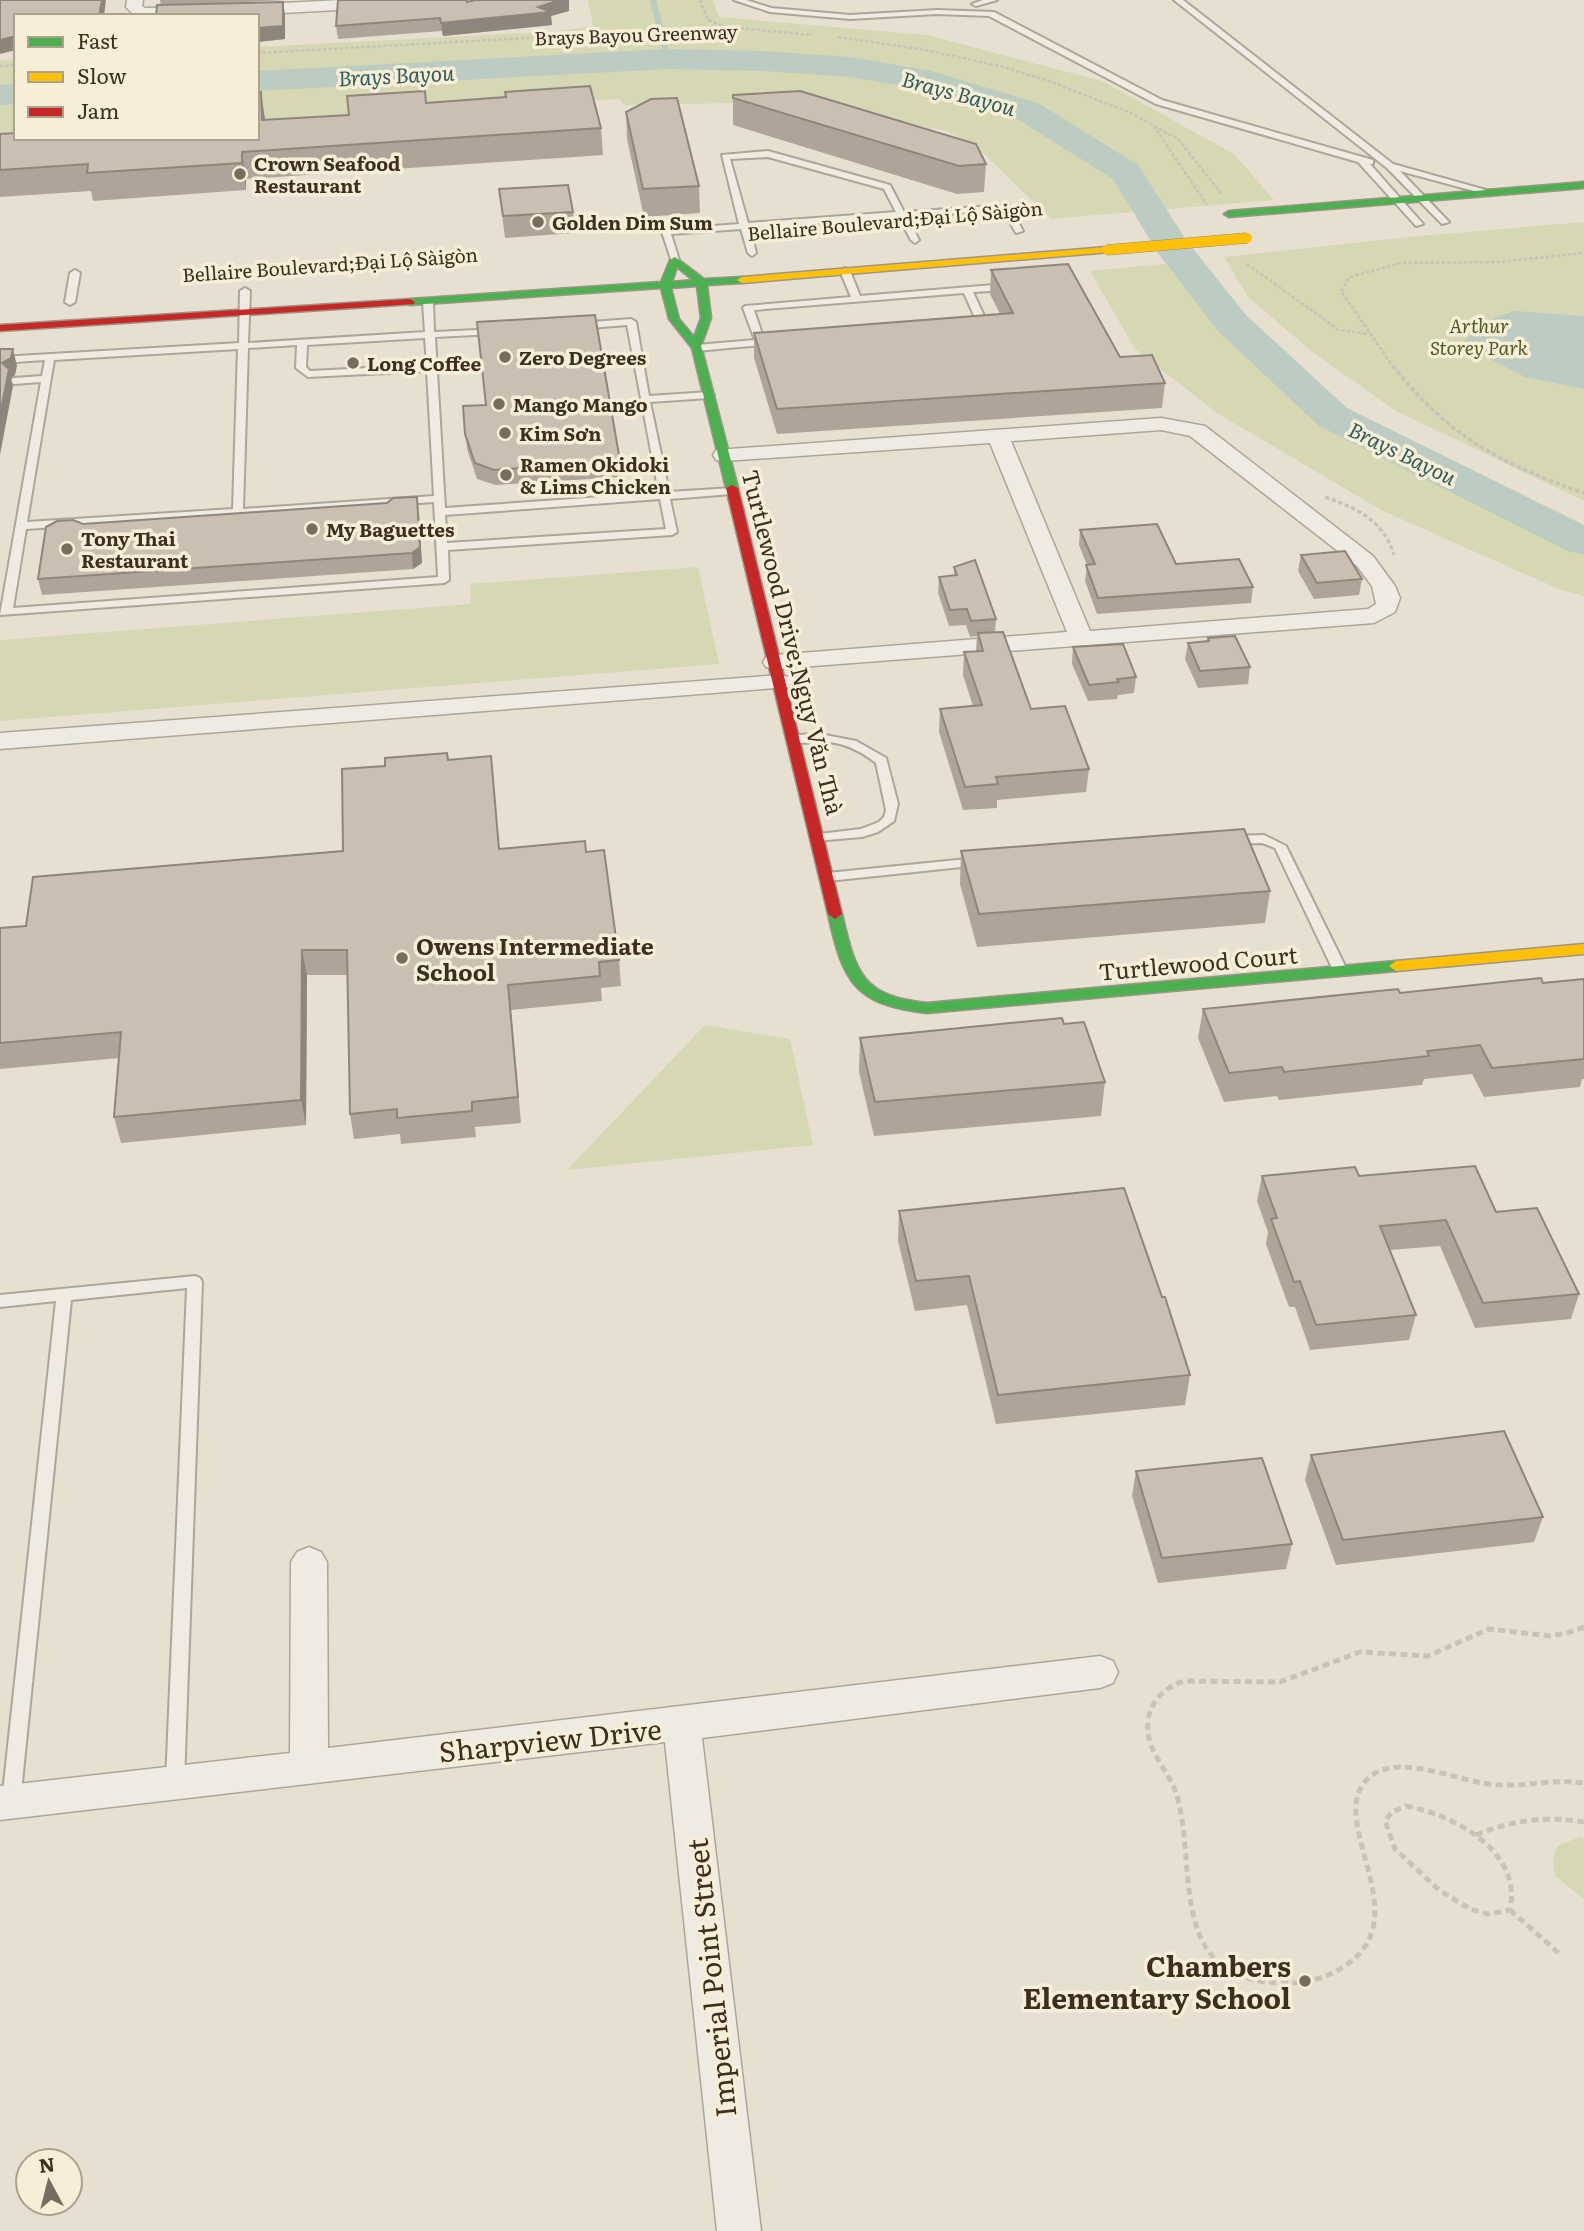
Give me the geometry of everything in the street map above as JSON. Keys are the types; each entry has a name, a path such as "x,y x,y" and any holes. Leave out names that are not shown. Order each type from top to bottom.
{"street":[{"path":"138,6 217,11 315,3 431,0"},
{"path":"1217,211 1247,212 1584,185"},
{"path":"1392,226 1452,222"},
{"path":"1019,231 1035,261"},
{"name":"Bellaire Boulevard;Đại Lộ Sàigòn","path":"0,328 428,302 845,271 1035,261 1107,250 1253,238"},
{"path":"668,260 700,258"},
{"path":"668,260 702,283"},
{"path":"665,286 668,260"},
{"name":"Turtlewood Drive;Ngụy Văn Thà","path":"696,347 706,318 702,283"},
{"name":"Turtlewood Drive;Ngụy Văn Thà","path":"665,286 674,319 696,347 709,395 796,739 843,951"},
{"path":"0,741 777,672 835,658 1374,616 1387,607 1388,598 1365,561 1197,432 1161,424 724,455"},
{"path":"998,436 1083,640"},
{"name":"Turtlewood Court","path":"843,951 852,975 864,991 881,1000 907,1007 1341,972 1584,949"},
{"path":"309,1562 309,1766"},
{"name":"Sharpview Drive","path":"5,1802 682,1724 1100,1672"},
{"name":"Imperial Point Street","path":"682,1724 739,2231"}],"lane":[{"path":"738,0 770,10 850,17 937,12 991,14"},
{"path":"972,2 993,0"},
{"path":"1178,0 1390,166 1422,198 1452,222"},
{"path":"972,2 1159,102 1361,160 1490,193"},
{"path":"751,253 725,156 768,154 887,187 915,240"},
{"path":"1361,160 1419,224"},
{"path":"668,260 666,232 1006,206 1019,231"},
{"path":"845,271 857,299"},
{"path":"71,302 75,273"},
{"path":"761,343 748,308 1020,286"},
{"path":"953,327 981,323 967,290"},
{"path":"238,512 245,291"},
{"path":"50,357 21,526 3,611 444,580 428,302"},
{"path":"442,547 672,531 631,322 566,326"},
{"path":"0,360 500,330"},
{"path":"696,347 783,341"},
{"path":"302,342 301,368 308,374 432,368"},
{"path":"14,381 47,379"},
{"path":"645,399 709,395"},
{"path":"440,512 732,491"},
{"path":"21,526 440,499"},
{"path":"796,739 839,739 867,750 882,761 892,812 888,822 864,833 819,838"},
{"path":"1210,842 1264,839 1277,844 1341,972"},
{"path":"828,877 988,861"},
{"path":"0,1301 195,1282 176,1783"},
{"path":"5,1802 64,1294"}],"path":[{"path":"700,0 708,20 727,27"},
{"name":"Brays Bayou Greenway","path":"259,53 727,27 758,32 814,35"},
{"path":"835,37 920,49 1000,66 1106,102 1178,139 1223,195 1247,212"},
{"path":"1153,125 1217,211"},
{"path":"1584,253 1488,261 1427,260 1362,272 1350,277 1341,291 1368,334 1431,409 1456,431 1482,449 1584,493"},
{"path":"1244,258 1249,268 1339,330 1368,334"},
{"path":"1584,1628 1570,1635 1555,1636 1491,1629 1434,1655 1416,1657 1372,1651 1357,1653 1338,1658 1283,1682 1182,1682 1161,1692 1150,1710 1148,1730 1151,1748 1176,1789 1180,1807 1187,1899 1199,1937 1225,1968 1252,1980 1308,1982 1340,1969 1362,1954 1372,1934 1378,1908 1355,1819 1356,1794 1368,1777 1403,1766 1485,1784 1564,1780 1584,1783"},
{"path":"1406,1806 1436,1811 1476,1836 1508,1872 1515,1900 1510,1910 1488,1914 1470,1909 1439,1890 1395,1849 1385,1822 1392,1812 1406,1806"},
{"path":"1476,1836 1501,1824 1532,1818 1584,1822"},
{"path":"1510,1910 1561,1955"}],"green space":[{"path":"588,0 713,0 719,17 927,35 1102,81 1234,154 1274,200 1051,219 981,151 947,131 852,111 739,103 625,105 619,99 259,120 259,47 561,31 593,26"},
{"path":"14,59 14,133 0,134 0,60"},
{"name":"Arthur Storey Park","path":"1584,222 1584,501 1396,411 1311,351 1248,297 1224,257 1418,236"},
{"path":"1183,262 1194,284 1257,349 1344,413 1584,535 1584,596 1561,590 1381,510 1217,413 1135,349 1090,271"},
{"path":"698,567 719,664 0,721 0,640 471,604 470,584"},
{"path":"705,1025 790,1039 813,1145 567,1170"},
{"path":"1579,1837 1584,1839 1584,1899 1555,1876 1553,1857 1558,1846"}],"shaded area":[{"path":"1514,311 1584,316 1584,389 1525,377 1462,344 1480,323"}],"building":[{"path":"0,0 102,0 99,14 14,14 14,36 0,40"},
{"path":"338,0 560,0 538,7 551,12 441,23 440,18 336,26"},
{"path":"283,2 283,26 259,28 259,14 156,14 157,5"},
{"path":"590,86 601,128 242,152 242,163 87,173 88,164 0,170 0,134 14,133 14,140 259,140 261,92 262,120 349,115 347,96 425,91 426,103 506,97 505,92"},
{"path":"800,91 976,144 986,164 959,166 733,98 733,95"},
{"path":"677,98 699,186 643,189 626,112 651,99"},
{"path":"568,185 573,212 503,216 499,189"},
{"path":"1068,264 1120,357 1152,355 1165,383 777,409 754,333 1013,313 991,270"},
{"path":"595,315 620,461 494,470 475,463 465,434 463,406 486,405 477,322"},
{"path":"0,349 13,349 11,358 2,363 9,369 0,415"},
{"path":"417,497 420,547 412,553 38,579 46,527 57,521 73,520 83,524 387,503 393,498"},
{"path":"1157,524 1176,564 1239,559 1253,587 1098,598 1086,565 1095,564 1080,530"},
{"path":"1345,551 1362,579 1317,583 1301,555"},
{"path":"975,560 996,619 971,621 967,609 950,610 939,577 957,575 954,567"},
{"path":"1003,632 1031,709 1065,706 1089,769 996,777 998,784 965,787 940,709 982,705 964,652 983,651 978,633"},
{"path":"1235,636 1250,667 1200,671 1188,643"},
{"path":"1123,644 1136,677 1089,685 1073,647"},
{"path":"447,753 448,760 491,756 499,849 585,841 586,852 604,850 619,960 599,962 600,976 508,985 518,1097 472,1102 472,1111 397,1118 397,1109 350,1114 347,950 302,950 301,1100 114,1117 121,1032 0,1043 0,928 26,926 33,877 343,851 342,769 385,766 385,758"},
{"path":"1244,829 1270,891 979,914 961,851"},
{"path":"1541,978 1543,983 1584,979 1584,1059 1492,1068 1480,1045 1427,1051 1429,1056 1284,1072 1282,1067 1229,1073 1203,1009 1398,989 1400,993"},
{"path":"1062,1018 1064,1024 1084,1022 1105,1082 875,1102 860,1038"},
{"path":"1475,1166 1496,1212 1537,1208 1579,1294 1483,1303 1446,1220 1380,1226 1416,1315 1316,1325 1300,1281 1294,1282 1271,1219 1277,1218 1262,1176 1355,1167 1359,1176"},
{"path":"1124,1188 1162,1297 1165,1297 1190,1375 998,1395 969,1276 916,1281 899,1211"},
{"path":"1504,1431 1543,1517 1343,1540 1311,1455"},
{"path":"1262,1458 1292,1544 1162,1558 1136,1471"}],"waterway":[{"path":"653,0 668,59"},
{"name":"Brays Bayou","path":"259,81 668,59 763,61 850,67 931,81 1026,110 1126,172 1171,245 1232,323 1333,417 1584,542"},
{"name":"Brays Bayou","path":"0,95 14,94"}],"traffic: fast":[{"path":"1229,214 1584,185"},
{"path":"696,345 706,318 702,283 675,260 665,286 674,319 697,348 732,488"},
{"path":"410,302 742,280"},
{"path":"835,914 845,954 860,983 885,1000 927,1008 1396,966"}],"traffic: slow":[{"path":"1107,250 1247,238"},
{"path":"742,280 1107,250"},
{"path":"1396,966 1584,949"}],"traffic: jam":[{"path":"0,328 410,302"},
{"path":"732,488 835,914"}],"place":[{"name":"Crown Seafood Restaurant","path":"240,174"},
{"name":"Golden Dim Sum","path":"538,222"},
{"name":"Zero Degrees","path":"505,357"},
{"name":"Long Coffee","path":"353,363"},
{"name":"Mango Mango","path":"499,404"},
{"name":"Kim Sơn","path":"505,433"},
{"name":"Ramen Okidoki & Lims Chicken","path":"506,475"},
{"name":"My Baguettes","path":"312,529"},
{"name":"Tony Thai Restaurant","path":"67,549"},
{"name":"Owens Intermediate School","path":"402,958"},
{"name":"Chambers Elementary School","path":"1305,1981"}]}
